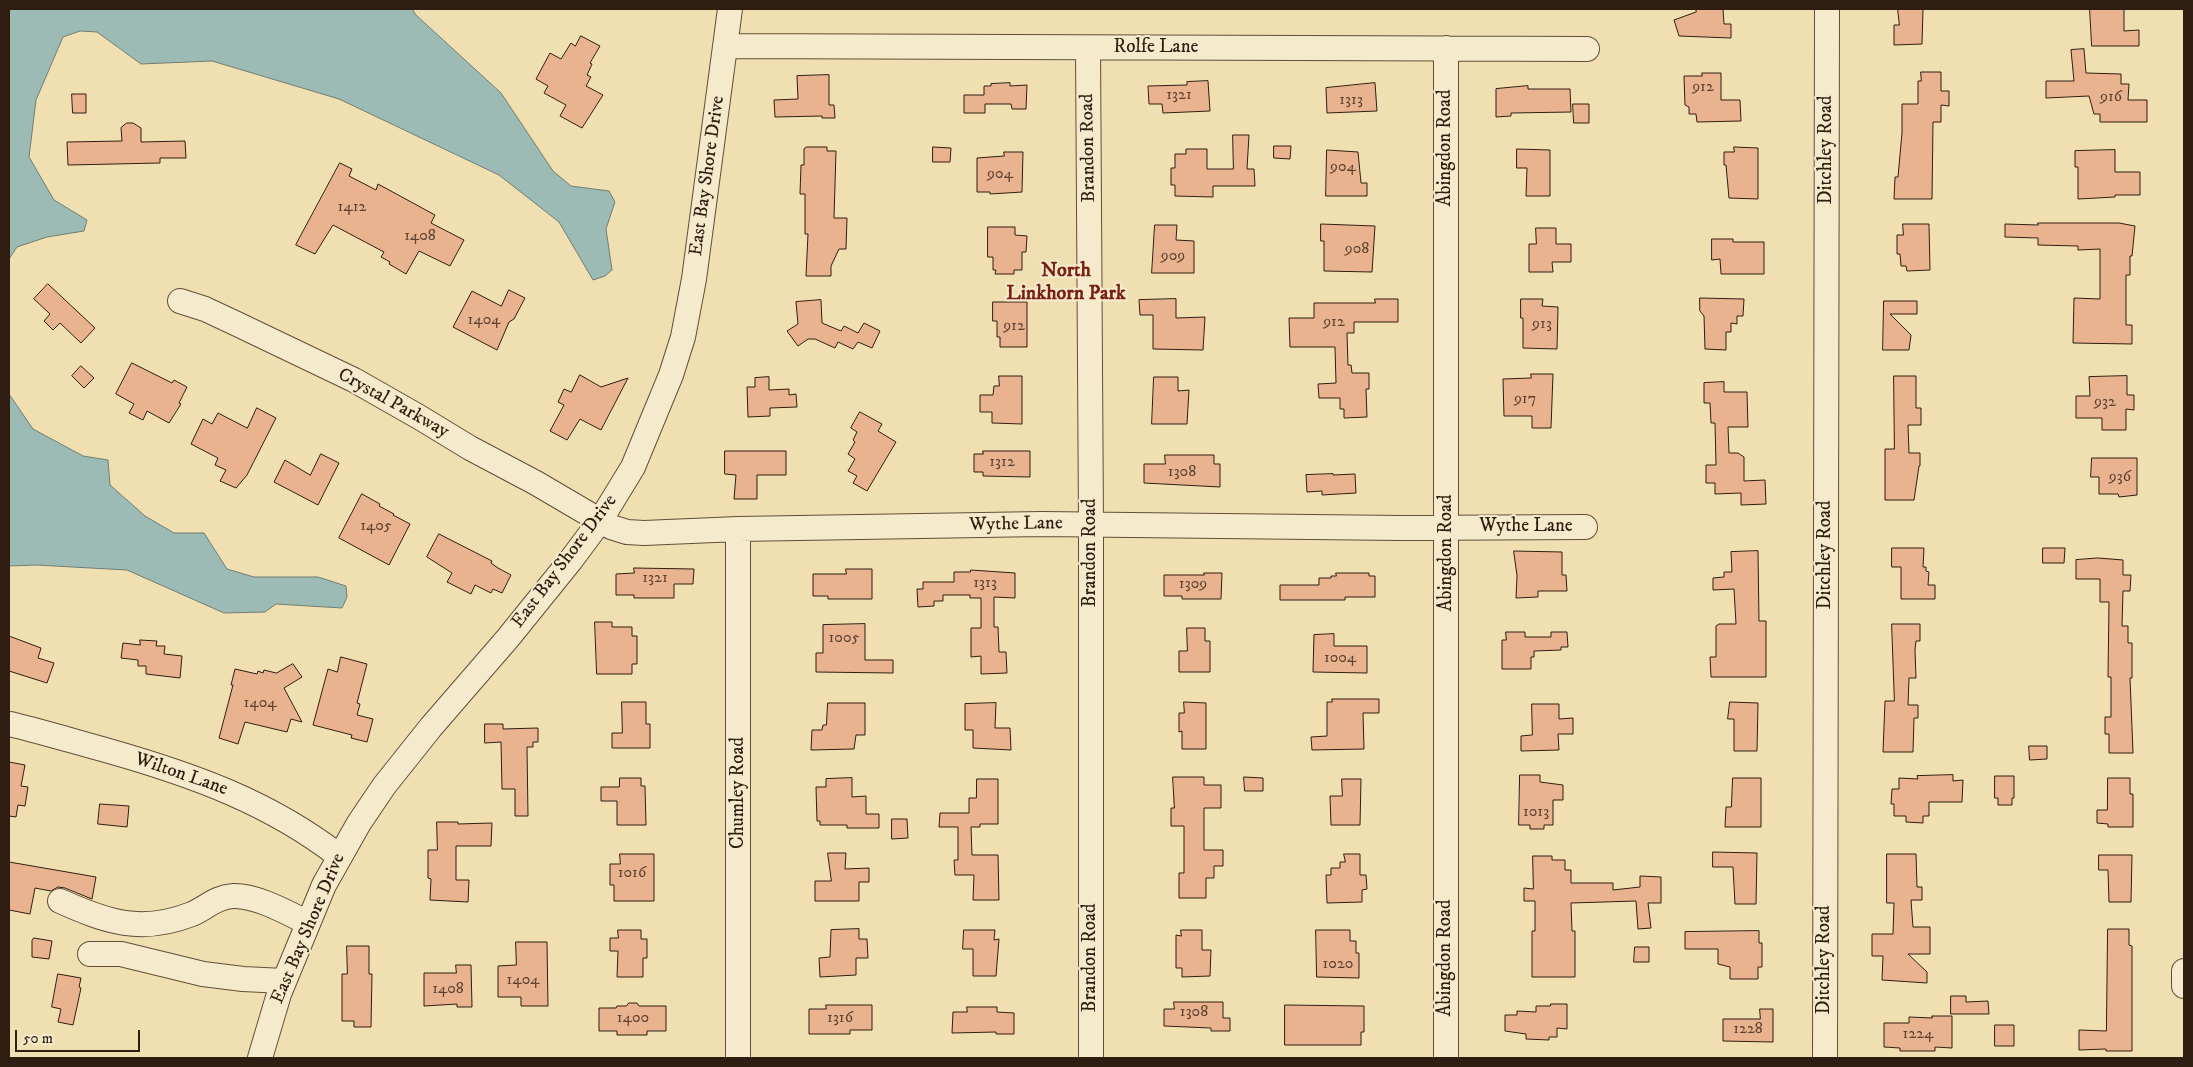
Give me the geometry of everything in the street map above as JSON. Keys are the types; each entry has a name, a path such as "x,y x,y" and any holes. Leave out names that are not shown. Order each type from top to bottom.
{"street":[{"name":"East Bay Shore Drive","path":"260,1058 284,981 308,922 339,856 384,786 571,560 600,521 633,467 671,375 683,337 694,279 730,9"},
{"name":"Ditchley Road","path":"1825,1058 1827,9"},
{"name":"Rolfe Lane","path":"726,46 1586,49"},
{"name":"Brandon Road","path":"1088,48 1091,525 1091,1058"},
{"name":"Abingdon Road","path":"1446,48 1446,1058"},
{"name":"Crystal Parkway","path":"180,301 229,320 354,380 420,416 470,448 536,483 600,521"},
{"name":"Wythe Lane","path":"600,521 627,532 644,533 738,529 1091,525 1585,527"},
{"name":"Chumley Road","path":"738,529 738,1058"},
{"name":"Wilton Lane","path":"10,724 169,768 218,787 270,810 309,833 339,856"},
{"path":"60,901 107,919 134,926 174,921 195,913 222,898 235,896 280,909 308,922"},
{"path":"90,954 121,954 152,960 171,967 203,974 243,979 284,981"},
{"path":"2184,971 2184,986"}],"water":[{"path":"9,9 412,9 416,15 501,93 553,171 571,186 609,191 615,202 606,229 612,270 605,276 593,280 559,222 499,175 339,99 212,61 141,64 97,32 80,31 63,37 36,100 29,157 54,200 87,220 84,231 47,237 17,247 9,259"},
{"path":"9,394 33,429 83,456 108,460 110,485 145,516 174,533 204,533 227,569 254,577 318,577 346,586 347,597 342,608 276,604 265,612 224,613 127,570 36,565 9,566"}],"building":[{"path":"1696,9 1723,9 1724,24 1731,24 1731,38 1679,36 1674,20 1696,12"},
{"path":"1898,9 1923,9 1922,44 1894,45 1894,25 1899,25"},
{"path":"2090,9 2124,9 2124,31 2139,30 2139,46 2092,46"},
{"path":"581,36 600,46 590,63 592,64 587,75 591,77 586,86 603,95 582,128 560,116 566,105 544,93 548,86 536,79 550,53 561,59 571,43 575,46"},
{"path":"2084,49 2086,73 2121,74 2121,84 2129,84 2128,100 2147,100 2147,122 2100,122 2100,114 2094,114 2089,96 2046,98 2046,81 2074,81 2071,50"},
{"path":"1921,72 1941,72 1941,91 1949,91 1949,106 1941,105 1941,122 1933,122 1932,199 1894,199 1895,177 1898,177 1902,133 1902,104 1918,104 1918,81 1921,81"},
{"path":"1702,73 1721,73 1721,100 1740,100 1741,121 1697,122 1696,114 1689,114 1689,107 1685,105 1684,76 1702,76"},
{"path":"829,75 829,105 834,105 835,118 822,118 822,116 775,117 774,100 798,99 797,76"},
{"path":"1208,81 1210,111 1163,113 1162,104 1149,104 1148,86 1187,85 1187,82"},
{"path":"1010,83 1010,86 1027,85 1026,109 1012,109 1011,104 985,104 985,113 964,113 964,95 984,95 984,86"},
{"path":"1375,83 1377,111 1327,113 1326,88"},
{"path":"1528,86 1528,89 1570,89 1571,112 1511,113 1511,116 1496,117 1496,89"},
{"path":"72,94 86,94 86,113 73,113"},
{"path":"1573,104 1589,104 1589,123 1574,123"},
{"path":"127,123 133,123 141,128 141,142 185,141 186,158 160,158 160,163 68,165 67,142 122,141 121,128"},
{"path":"1233,135 1249,135 1247,169 1254,169 1255,186 1213,186 1213,197 1175,196 1175,185 1171,185 1171,168 1175,168 1175,154 1186,154 1186,149 1207,149 1207,169 1233,169"},
{"path":"1274,146 1291,146 1290,159 1274,158"},
{"path":"807,147 827,147 827,151 836,151 834,218 847,218 846,249 839,249 831,266 831,276 806,276 808,234 805,234 805,194 800,194 801,165 804,165 804,149"},
{"path":"933,147 951,148 950,162 933,162"},
{"path":"1734,147 1758,148 1758,199 1729,198 1724,152 1734,152"},
{"path":"1517,149 1550,150 1550,196 1526,196 1527,168 1517,168"},
{"path":"1327,150 1358,152 1361,183 1367,183 1367,196 1326,196"},
{"path":"2115,150 2115,172 2140,172 2140,195 2115,195 2115,197 2078,199 2078,167 2075,167 2075,151"},
{"path":"1004,152 1023,152 1022,192 990,194 990,192 977,192 977,158 1004,156"},
{"path":"340,163 352,169 349,176 376,190 378,184 435,215 431,223 464,240 450,266 419,251 406,274 381,257 384,252 333,225 315,254 296,245"},
{"path":"2038,223 2119,223 2135,226 2132,256 2130,256 2130,275 2126,275 2126,325 2132,325 2132,344 2073,343 2074,298 2100,299 2100,249 2078,250 2078,246 2038,245 2038,238 2005,237 2005,224 2038,225"},
{"path":"1321,224 1375,226 1372,272 1324,271 1324,241 1321,241"},
{"path":"1903,224 1929,224 1930,270 1907,271 1906,266 1901,266 1900,254 1897,254 1897,235 1903,235"},
{"path":"1155,225 1177,225 1176,240 1194,241 1194,273 1152,273"},
{"path":"988,227 1015,227 1015,235 1027,236 1026,252 1022,252 1022,270 1014,270 1014,274 995,274 996,270 993,270 993,257 988,257"},
{"path":"1536,228 1556,228 1556,244 1571,244 1571,262 1552,262 1553,272 1529,272 1529,244 1536,244"},
{"path":"1712,239 1733,239 1733,242 1764,242 1764,274 1721,274 1720,259 1712,260"},
{"path":"48,284 95,328 81,343 60,323 53,330 44,321 50,314 34,299"},
{"path":"509,290 525,298 514,319 509,322 497,350 453,327 472,291 501,306"},
{"path":"1700,298 1744,299 1743,316 1737,316 1737,324 1731,323 1731,332 1726,332 1726,350 1705,349 1704,316 1700,311"},
{"path":"1176,299 1176,318 1205,317 1203,350 1153,349 1153,315 1140,315 1139,300"},
{"path":"1375,299 1398,299 1398,322 1354,322 1354,333 1347,333 1348,365 1351,365 1352,373 1369,373 1369,389 1366,389 1367,417 1344,418 1344,409 1340,409 1340,398 1319,398 1318,384 1336,383 1335,347 1290,347 1289,318 1314,318 1314,303 1375,303"},
{"path":"1521,299 1543,299 1542,306 1558,307 1557,349 1523,348"},
{"path":"821,300 822,323 841,331 844,326 858,333 864,323 880,331 872,348 858,342 853,349 838,342 835,348 815,339 808,339 798,346 787,331 798,324 796,302"},
{"path":"1884,301 1917,301 1917,314 1890,314 1911,335 1909,350 1883,350"},
{"path":"993,302 1027,302 1027,347 1000,347 1000,337 997,337 997,321 993,321"},
{"path":"132,363 172,383 174,380 187,387 179,403 181,404 169,423 147,411 143,420 129,413 134,404 116,394"},
{"path":"81,366 94,378 84,388 72,376"},
{"path":"1531,374 1553,374 1551,428 1532,428 1532,416 1504,416 1503,379 1531,378"},
{"path":"580,375 601,387 628,378 601,430 580,419 567,440 550,431 564,405 558,402 564,389 571,392"},
{"path":"999,376 1022,376 1022,424 992,423 992,412 980,412 980,395 993,395 994,386 999,386"},
{"path":"1894,376 1916,376 1916,408 1921,408 1921,425 1908,425 1909,453 1920,453 1920,466 1914,500 1885,500 1885,449 1894,449"},
{"path":"2127,376 2127,395 2134,395 2134,410 2126,409 2126,430 2102,430 2102,418 2076,418 2076,396 2090,396 2089,377"},
{"path":"769,377 769,390 789,389 789,395 796,394 797,407 770,408 770,416 748,417 747,387 755,387 755,378"},
{"path":"1154,377 1178,377 1178,391 1189,390 1187,424 1152,424"},
{"path":"1724,382 1724,392 1747,392 1748,427 1728,427 1729,453 1738,453 1744,457 1744,481 1765,480 1766,504 1741,505 1741,493 1715,494 1715,483 1706,483 1706,465 1716,465 1715,423 1711,423 1710,403 1704,403 1704,383"},
{"path":"257,408 276,418 247,475 236,488 220,481 226,470 215,465 218,458 191,444 203,419 212,424 218,413 247,428"},
{"path":"860,412 882,424 878,431 896,442 867,491 853,483 857,476 848,471 855,459 848,454 855,442 853,440 857,432 851,428"},
{"path":"725,451 786,451 786,475 757,475 757,499 734,499 736,475 725,474"},
{"path":"983,451 1030,451 1030,477 983,476 983,472 974,472 974,454 983,454"},
{"path":"321,454 339,463 318,505 274,482 285,460 310,475"},
{"path":"1165,455 1214,455 1214,464 1220,464 1220,487 1144,483 1144,464 1165,464"},
{"path":"2092,458 2137,458 2137,495 2119,497 2118,494 2099,494 2099,477 2091,477"},
{"path":"1355,474 1356,493 1322,495 1322,491 1307,492 1306,475"},
{"path":"362,494 410,524 389,565 339,538"},
{"path":"439,534 492,561 491,563 511,575 502,593 493,589 491,593 475,585 471,594 447,582 452,573 427,557"},
{"path":"1892,548 1924,548 1923,567 1926,567 1926,571 1929,572 1928,585 1935,585 1935,599 1901,599 1901,567 1892,567"},
{"path":"2043,548 2065,548 2064,563 2043,563"},
{"path":"1514,551 1562,552 1562,575 1566,575 1567,591 1538,591 1538,597 1516,598 1517,576"},
{"path":"1758,551 1759,621 1766,621 1766,677 1711,677 1710,657 1716,657 1716,626 1719,624 1736,624 1734,589 1713,590 1713,578 1724,577 1724,572 1732,572 1731,552"},
{"path":"2098,558 2123,560 2123,575 2131,575 2130,591 2123,591 2122,626 2128,626 2128,643 2132,643 2132,678 2130,678 2133,753 2109,753 2109,734 2105,734 2105,717 2111,717 2111,677 2108,677 2109,602 2100,602 2100,579 2076,579 2076,560"},
{"path":"634,568 694,569 693,584 674,584 674,598 634,598 634,595 616,595 616,574 634,573"},
{"path":"846,569 872,569 872,599 828,599 828,596 813,596 813,574 846,574"},
{"path":"971,570 1015,573 1015,598 994,597 994,627 998,627 999,652 1006,652 1007,673 981,674 981,656 971,657 971,628 981,628 981,598 970,598 970,595 943,595 943,601 934,601 934,606 918,607 917,589 923,589 923,582 954,582 954,572 970,572"},
{"path":"1204,573 1222,573 1221,599 1182,599 1182,596 1164,596 1164,575 1204,575"},
{"path":"1336,573 1369,573 1369,576 1375,576 1375,597 1345,597 1345,600 1280,600 1280,585 1319,585 1319,578 1331,578 1331,576 1336,576"},
{"path":"595,622 612,622 612,627 632,627 632,636 637,636 637,664 632,664 632,674 597,674"},
{"path":"865,624 865,660 893,660 893,673 816,672 816,653 823,653 823,625"},
{"path":"1892,624 1920,624 1920,641 1916,641 1915,650 1916,678 1909,678 1908,705 1918,705 1918,718 1914,718 1913,752 1883,752 1885,701 1894,701"},
{"path":"1187,628 1205,628 1205,641 1210,641 1210,672 1179,672 1179,651 1187,651"},
{"path":"1506,632 1525,632 1525,637 1551,637 1551,632 1567,632 1568,647 1561,647 1561,650 1534,651 1534,657 1531,657 1531,669 1502,669 1502,640 1506,640"},
{"path":"1334,634 1334,646 1367,646 1367,673 1313,672 1314,635"},
{"path":"9,636 41,648 38,658 54,663 47,683 9,671"},
{"path":"140,640 157,641 156,646 165,646 164,654 182,656 180,678 146,674 146,666 138,666 138,660 121,658 123,643 140,645"},
{"path":"341,657 367,664 357,703 360,704 357,715 373,719 367,742 351,738 352,735 313,725 328,669 337,672"},
{"path":"293,664 302,677 284,688 302,722 291,719 287,732 245,722 238,744 219,738 233,685 231,685 235,669 257,674 258,671 263,673 264,670 276,673"},
{"path":"1332,699 1379,699 1379,713 1363,713 1364,749 1312,750 1311,737 1327,736 1327,702 1332,702"},
{"path":"622,702 646,702 646,724 650,724 650,748 612,748 612,733 622,733"},
{"path":"1184,702 1206,703 1206,749 1182,749 1182,731 1179,732 1179,713 1184,713"},
{"path":"1730,702 1758,703 1757,751 1734,751 1734,719 1728,719"},
{"path":"828,703 865,703 865,735 856,735 854,749 811,750 812,730 822,730 823,725 826,725"},
{"path":"996,703 995,728 1010,728 1011,750 973,748 973,730 965,730 965,704"},
{"path":"1532,704 1559,704 1559,719 1573,718 1573,734 1558,734 1559,750 1521,751 1521,736 1532,735"},
{"path":"485,724 503,724 503,729 538,728 538,742 533,742 533,747 527,747 528,816 515,816 515,789 502,789 501,742 485,743"},
{"path":"2029,746 2047,746 2047,759 2030,760"},
{"path":"9,762 25,765 21,786 28,787 25,806 18,805 16,817 9,816"},
{"path":"1520,775 1540,775 1540,782 1563,785 1563,800 1553,800 1553,825 1544,825 1544,829 1530,829 1530,825 1519,825"},
{"path":"1953,775 1953,781 1963,780 1962,802 1929,802 1929,816 1923,816 1923,823 1906,822 1906,816 1894,816 1894,804 1891,804 1892,789 1899,789 1899,778 1918,779 1917,776"},
{"path":"1995,776 2014,776 2014,798 2012,798 2012,805 1998,805 1998,798 1995,798"},
{"path":"1173,777 1204,777 1204,785 1221,785 1221,808 1204,808 1204,850 1223,850 1223,866 1214,866 1214,878 1206,878 1206,898 1179,898 1179,873 1184,873 1184,826 1171,826 1171,808 1174,808"},
{"path":"1244,777 1263,778 1263,791 1245,791"},
{"path":"620,778 641,778 641,786 645,786 646,825 617,825 617,801 601,801 601,787 619,787"},
{"path":"852,778 852,797 866,796 866,814 879,814 879,828 847,828 847,825 820,825 820,821 817,821 816,787 826,787 826,779"},
{"path":"1733,778 1761,778 1761,827 1725,827 1726,807 1731,807"},
{"path":"2108,778 2130,778 2130,794 2133,794 2133,827 2108,827 2108,824 2097,823 2097,810 2107,810"},
{"path":"977,779 998,779 998,824 980,824 980,827 971,827 972,855 998,855 999,900 973,900 974,875 955,875 954,860 958,860 958,827 939,827 940,813 969,813 969,798 976,798"},
{"path":"1342,779 1361,779 1360,825 1331,825 1330,796 1342,796"},
{"path":"100,804 129,806 127,827 98,824"},
{"path":"892,819 907,819 908,838 892,839"},
{"path":"437,822 458,822 458,824 492,823 491,846 456,846 456,880 469,880 468,902 430,900 431,879 428,878 428,850 437,850"},
{"path":"1713,852 1757,853 1756,904 1735,904 1733,867 1713,867"},
{"path":"828,853 846,853 845,869 869,868 869,882 859,882 859,901 815,901 815,881 831,881"},
{"path":"620,854 654,854 654,901 614,901 614,885 610,885 610,864 620,864"},
{"path":"1344,854 1360,854 1360,875 1366,875 1367,889 1362,890 1362,902 1327,903 1326,875 1331,875 1331,868 1340,868 1340,862 1345,862"},
{"path":"1887,854 1916,854 1917,887 1922,887 1922,900 1911,900 1913,927 1930,927 1930,954 1908,954 1927,972 1927,983 1882,980 1883,956 1872,956 1872,934 1893,934 1894,903 1887,903"},
{"path":"2099,855 2132,855 2131,902 2109,902 2108,870 2099,870"},
{"path":"1533,856 1552,856 1552,860 1565,860 1565,870 1571,870 1571,883 1613,883 1613,890 1640,887 1640,876 1661,877 1661,903 1648,903 1651,928 1638,929 1636,901 1571,903 1572,931 1575,931 1575,977 1532,977 1532,931 1535,931 1535,901 1524,901 1524,888 1533,889"},
{"path":"9,862 96,877 92,899 65,888 58,887 51,891 35,888 30,914 9,910"},
{"path":"859,929 859,939 867,939 868,958 856,958 856,975 820,977 819,958 830,957 831,930"},
{"path":"2108,929 2129,929 2129,945 2132,946 2132,1051 2106,1051 2106,1049 2079,1050 2079,1030 2106,1031"},
{"path":"618,930 641,930 641,939 647,939 647,958 643,958 643,977 617,977 618,951 610,951 610,938 618,938"},
{"path":"964,930 995,930 994,940 999,939 996,976 973,976 973,949 963,949"},
{"path":"1181,930 1202,930 1202,950 1211,950 1210,976 1182,977 1182,968 1176,968 1176,935 1181,936"},
{"path":"1316,930 1350,930 1350,941 1356,941 1356,953 1359,953 1359,978 1317,977"},
{"path":"1759,931 1759,943 1762,943 1762,967 1758,967 1758,979 1730,979 1730,967 1718,964 1718,949 1685,949 1685,932"},
{"path":"34,938 52,941 49,959 32,957 32,941"},
{"path":"516,942 547,942 548,1006 521,1006 521,997 498,997 498,966 516,965"},
{"path":"347,946 369,946 369,974 372,974 371,1027 354,1027 354,1021 342,1021 342,974 347,974"},
{"path":"1635,947 1649,947 1649,962 1634,962"},
{"path":"456,965 471,965 472,1007 457,1007 457,1004 424,1006 424,973 456,973"},
{"path":"58,974 81,978 79,987 81,988 73,1025 58,1022 61,1009 52,1007"},
{"path":"1951,996 1966,996 1966,1002 1988,1001 1989,1014 1951,1014"},
{"path":"1174,1002 1223,1002 1223,1018 1230,1018 1230,1031 1211,1031 1211,1028 1164,1026 1164,1009 1174,1009"},
{"path":"629,1003 637,1003 639,1006 666,1006 666,1031 647,1031 647,1035 617,1035 617,1031 599,1031 599,1008 616,1008 617,1006 626,1006"},
{"path":"1551,1004 1567,1004 1567,1029 1557,1028 1557,1037 1549,1037 1549,1040 1526,1039 1526,1034 1505,1031 1505,1015 1517,1015 1517,1011 1536,1012 1536,1006 1550,1006"},
{"path":"826,1005 872,1005 872,1030 850,1030 850,1034 809,1034 809,1009 826,1009"},
{"path":"1285,1005 1364,1006 1364,1032 1361,1032 1361,1045 1285,1045"},
{"path":"967,1007 997,1007 997,1012 1014,1013 1014,1034 996,1034 996,1032 952,1033 953,1012 967,1012"},
{"path":"1760,1009 1773,1009 1773,1042 1723,1041 1723,1019 1760,1019"},
{"path":"1932,1016 1952,1016 1952,1048 1935,1047 1935,1051 1900,1051 1900,1048 1884,1047 1884,1023 1909,1023 1909,1017 1932,1018"},
{"path":"1995,1025 2014,1025 2014,1046 1995,1046"}],"district":[{"name":"North Linkhorn Park","path":"1066,284"}]}
